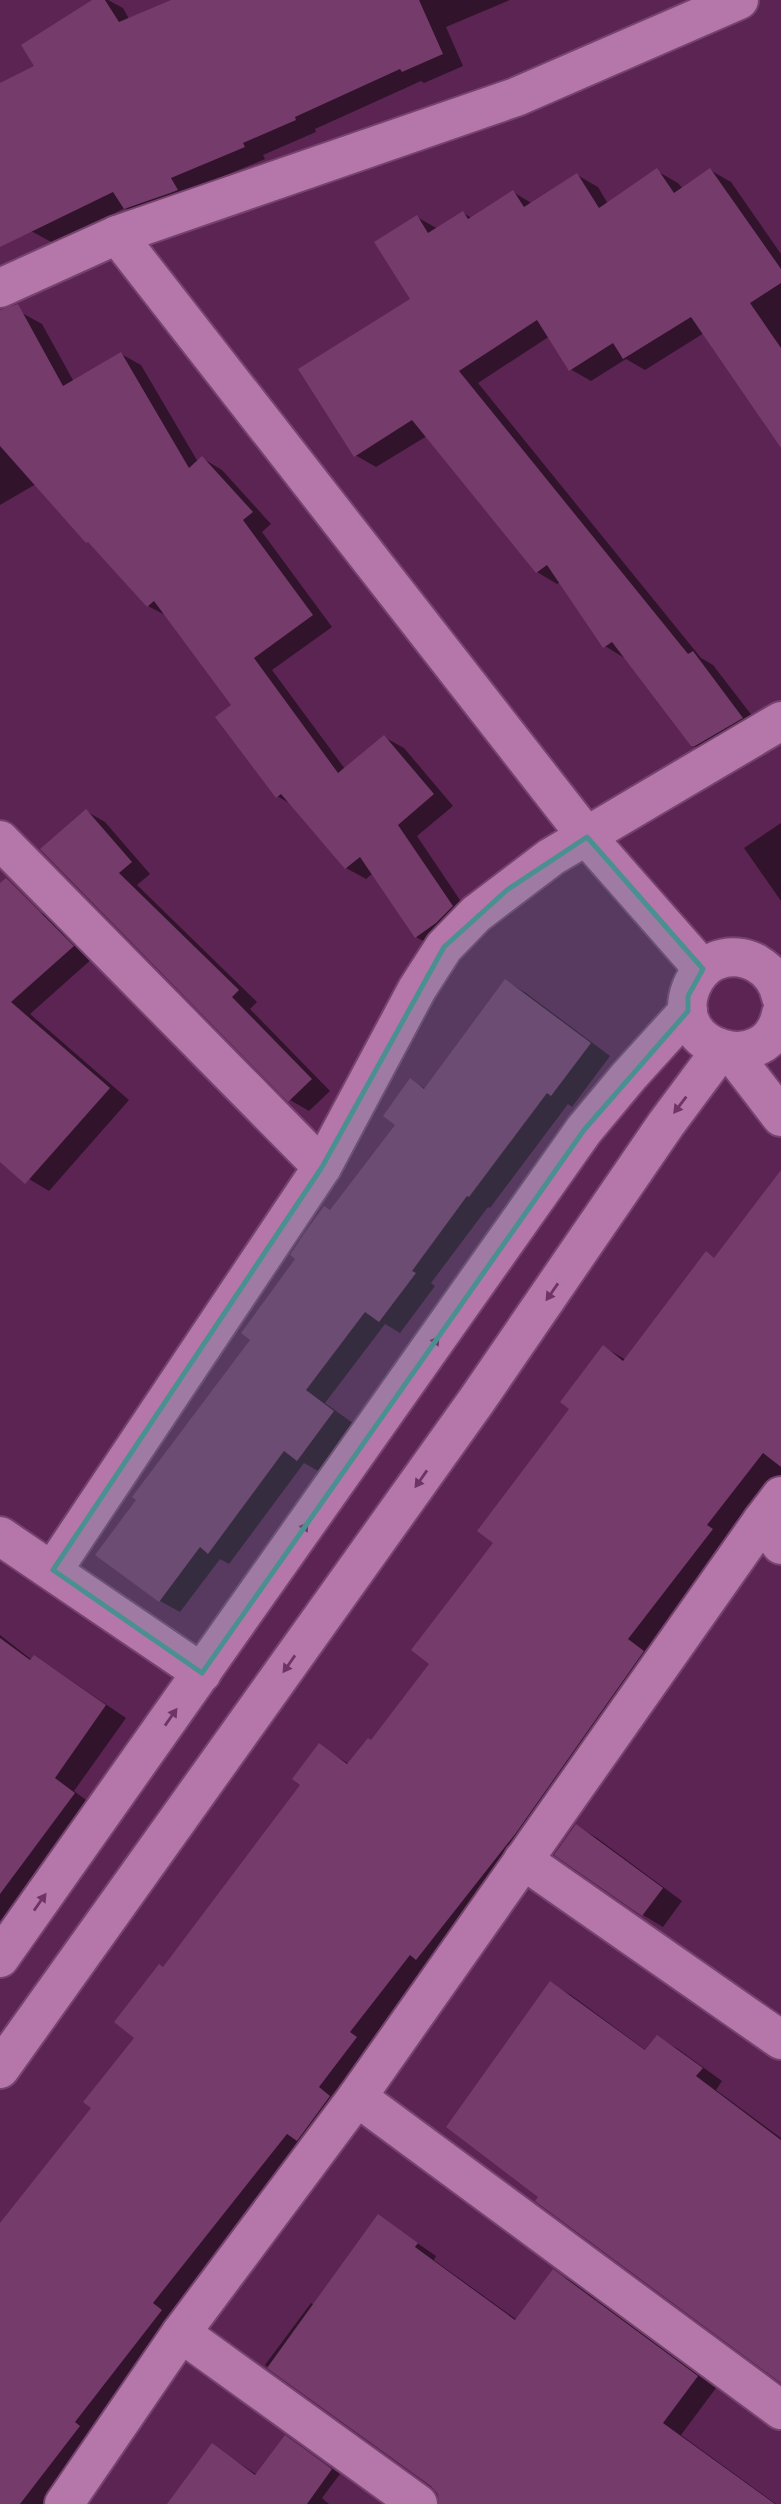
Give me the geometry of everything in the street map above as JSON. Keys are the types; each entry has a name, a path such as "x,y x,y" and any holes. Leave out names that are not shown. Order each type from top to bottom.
{"street":[{"path":"0,288 117,235 516,97 738,0"},
{"path":"117,235 587,836 703,970"},
{"path":"53,1570 322,1167 417,989 444,947 476,914 551,857 781,721"},
{"path":"0,840 322,1167"},
{"path":"781,997 770,973 769,955 715,961 694,981 688,996 688,1011 694,1028 705,1042 726,1051 748,1051 761,1044 773,1032 781,1018"},
{"path":"0,1958 584,1130 688,1011"},
{"path":"726,1051 781,1117"},
{"path":"0,2069 477,1400 666,1124 726,1051"},
{"path":"64,2504 181,2333 357,2097 523,1860 775,1521"},
{"path":"0,1536 202,1673"},
{"path":"523,1860 781,2039"},
{"path":"357,2097 781,2410"},
{"path":"181,2333 418,2504"}],"highlighted area":[{"path":"587,837 703,969 688,996 688,1011 584,1130 202,1673 53,1570 322,1167 444,947 507,890"}],"building":[{"path":"92,0 105,0 119,22 171,0 419,0 443,54 402,72 400,69 243,143 245,147 171,178 178,190 124,209 113,192 0,247 0,83 34,66 21,45"},
{"path":"657,168 674,193 710,168 781,269 781,283 750,303 781,348 781,448 691,317 623,359 613,343 569,371 537,320 459,371 688,654 693,651 743,718 695,746 691,746 612,642 603,648 547,565 536,573 412,420 354,457 298,369 410,299 374,242 417,215 428,233 463,211 468,219 513,190 524,207 577,173 599,208"},
{"path":"18,304 63,386 121,352 189,468 202,456 253,512 243,520 313,615 254,658 338,773 384,735 434,794 398,825 453,906 415,938 360,857 345,869 281,794 276,798 215,717 231,705 154,601 147,607 0,446 0,310"},
{"path":"86,809 132,862 119,873 239,990 232,997 312,1079 288,1102 40,849"},
{"path":"6,878 74,946 11,1002 110,1088 25,1184 0,1162 0,883"},
{"path":"505,979 591,1043 551,1096 547,1093 469,1197 467,1196 412,1271 416,1273 379,1322 365,1312 306,1390 334,1411 297,1461 284,1451 208,1554 200,1547 159,1602 95,1555 136,1500 132,1497 250,1340 241,1333 295,1259 290,1255 305,1232 324,1206 330,1210 395,1125 383,1116 410,1078 424,1089"},
{"path":"781,1170 781,1467 763,1453 707,1525 713,1529 628,1639 644,1651 516,1833 416,1960 410,1955 350,2032 357,2037 319,2087 330,2096 297,2141 287,2134 153,2303 162,2310 75,2422 80,2426 20,2504 0,2504 0,2223 91,2108 83,2102 134,2038 114,2022 159,1964 163,1967 300,1785 292,1779 319,1743 347,1764 368,1738 371,1740 429,1664 411,1650 493,1543 477,1531 569,1409 560,1402 603,1345 623,1361 706,1251 714,1258"},
{"path":"0,1638 30,1660 34,1655 106,1705 55,1778 75,1793 0,1894"},
{"path":"576,1824 663,1888 642,1916 554,1855"},
{"path":"550,1981 645,2050 657,2035 703,2068 696,2076 781,2140 781,2383 535,2201 538,2197 446,2127"},
{"path":"378,2214 418,2243 415,2247 515,2320 553,2269 698,2376 663,2423 775,2504 439,2504 438,2494 431,2486 267,2368"},
{"path":"285,2435 332,2469 307,2504 167,2504 212,2443 255,2475"}]}
